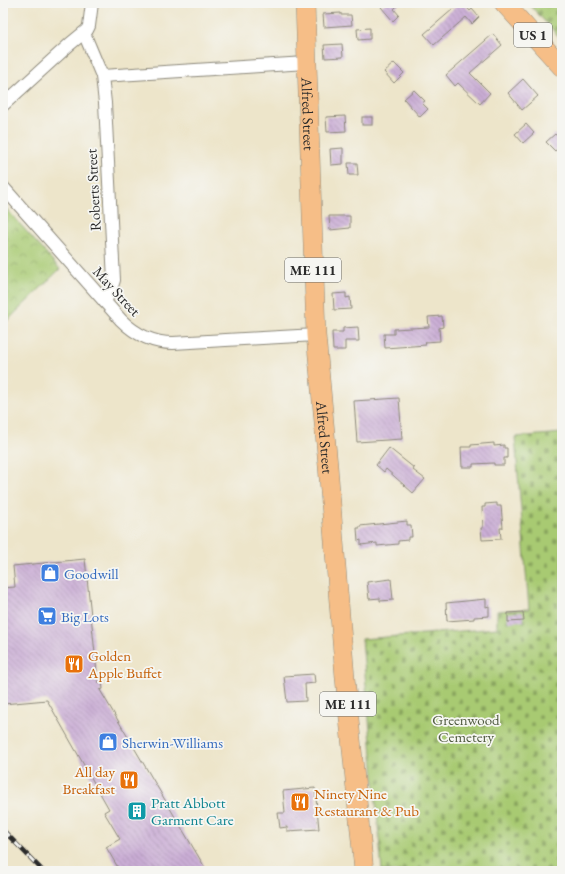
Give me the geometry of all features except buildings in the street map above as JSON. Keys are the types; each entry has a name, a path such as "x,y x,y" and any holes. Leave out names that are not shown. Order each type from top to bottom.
{"main road":[{"name":"Alfred Street","path":"305,3 316,335 345,678 364,871"},
{"name":"US 1","path":"504,3 562,67"}],"street":[{"path":"3,105 84,33 90,26 92,3"},
{"name":"Roberts Street","path":"84,33 102,76 105,103 114,280 105,302"},
{"path":"102,76 306,64"},
{"name":"May Street","path":"3,187 121,320 132,330 146,338 173,343 316,335"}],"green space":[{"path":"528,3 562,3 562,40"},
{"path":"3,205 60,269 3,325"},
{"name":"Greenwood Cemetery","path":"562,433 562,871 382,871 362,639 497,628 497,611 529,609 515,437"}],"railway":[{"path":"3,830 43,871"}],"place":[{"name":"Goodwill","path":"50,573"},
{"name":"Big Lots","path":"47,616"},
{"name":"Golden Apple Buffet","path":"74,664"},
{"name":"Sherwin-Williams","path":"108,742"},
{"name":"All day Breakfast","path":"129,780"},
{"name":"Ninety Nine Restaurant & Pub","path":"300,802"},
{"name":"Pratt Abbott Garment Care","path":"137,811"}]}
